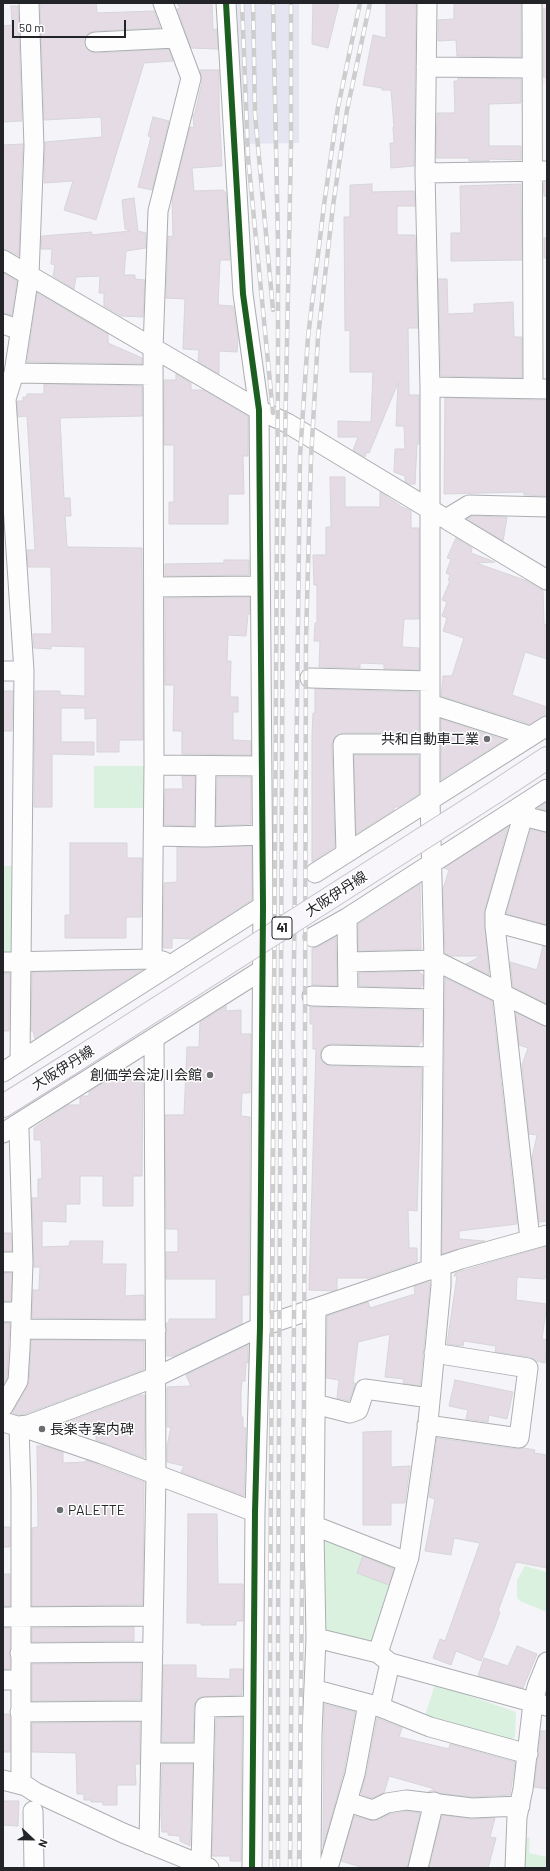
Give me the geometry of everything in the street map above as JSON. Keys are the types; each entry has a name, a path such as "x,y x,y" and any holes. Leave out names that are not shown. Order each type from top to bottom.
{"main road":[{"name":"大阪伊丹線","path":"3,1106 547,758"}],"street":[{"path":"20,1061 24,671 5,420 6,399 14,373 12,327 29,275 34,146 29,3"},
{"path":"152,959 154,836 153,349 158,212 191,78 163,3"},
{"path":"226,3 243,294 259,410 263,906 260,1328 255,1512 252,1868"},
{"path":"328,1868 356,1774 374,1706 407,1562 427,1425 441,1286 436,1268 433,1057 434,960 430,800 430,387 425,173 427,3"},
{"path":"430,387 540,389 540,171 532,68 532,3"},
{"path":"95,42 176,38"},
{"path":"426,67 532,68"},
{"path":"425,173 540,171"},
{"path":"3,260 259,410 287,423 547,580"},
{"path":"14,373 153,375"},
{"path":"446,519 469,505 547,507"},
{"path":"154,587 260,586"},
{"path":"3,671 24,671"},
{"path":"310,678 430,681"},
{"path":"430,704 530,736"},
{"path":"315,873 547,726"},
{"path":"346,853 343,744 430,744"},
{"path":"154,765 262,766"},
{"path":"205,837 206,766"},
{"path":"313,937 348,918 432,864 525,809 547,789"},
{"path":"525,809 547,822"},
{"path":"11,1424 28,1425 156,1377 260,1328 436,1268 538,1237 503,994 495,922 495,913 525,809"},
{"path":"154,836 205,837 262,835"},
{"path":"3,1072 263,906"},
{"path":"348,918 348,997"},
{"path":"495,922 547,936"},
{"path":"3,962 152,959 173,964"},
{"path":"348,962 434,960 547,1016"},
{"path":"10,1128 262,970"},
{"path":"312,996 433,998"},
{"path":"149,1844 156,1475 154,1038"},
{"path":"331,1055 433,1057"},
{"path":"3,1407 18,1381 15,1318 23,1262 19,1130 10,1128"},
{"path":"3,1262 23,1262"},
{"path":"311,1868 316,1638 314,1526 316,1309"},
{"path":"15,1318 156,1330"},
{"path":"427,1425 519,1438 528,1368 434,1353"},
{"path":"316,1404 350,1413 358,1410 365,1389 430,1398"},
{"path":"11,1424 102,1454 255,1512"},
{"path":"11,1424 21,1491 12,1617 20,1653 12,1680 20,1712 12,1782 123,1833 205,1867 205,1707 253,1706"},
{"path":"314,1526 407,1562"},
{"path":"12,1617 153,1616"},
{"path":"316,1638 540,1704"},
{"path":"20,1653 153,1652"},
{"path":"515,1868 517,1816 520,1806 528,1754 540,1704 537,1687 547,1662"},
{"path":"314,1691 320,1691 374,1706 430,1727 528,1754"},
{"path":"20,1712 151,1711"},
{"path":"151,1753 204,1753"},
{"path":"348,1802 373,1810 387,1803 406,1800 434,1802 472,1808 520,1806"},
{"path":"418,1868 434,1802"},
{"path":"33,1811 34,1868"}],"shaded area":[{"path":"237,3 299,3 299,143 242,144"},
{"path":"536,3 547,3 547,84 538,84"}],"green space":[{"path":"94,766 147,766 147,808 94,808"},
{"path":"3,866 14,866 14,948 9,956 3,956"},
{"path":"326,1541 401,1567 375,1643 368,1646 324,1630 319,1545"},
{"path":"525,1566 547,1572 547,1612 520,1601 517,1598 517,1580"},
{"path":"435,1684 516,1712 515,1737 509,1740 425,1716"},
{"path":"519,1836 530,1838 529,1853 547,1857 547,1868 519,1868"}],"building":[{"path":"40,3 96,3 97,13 154,11 160,28 94,31 85,37 86,48 90,52 96,53 169,49 173,61 144,63 96,220 64,210 73,181 44,183 45,142 102,137 101,117 44,120"},
{"path":"177,3 212,3 213,30 217,29 218,49 191,48 177,9 180,8"},
{"path":"313,3 339,3 328,48 312,44"},
{"path":"386,3 416,3 414,166 391,168 390,143 394,143 394,127 391,90 382,90 382,88 363,85 373,35 386,38"},
{"path":"454,3 521,3 521,57 457,56 456,40 438,41 438,20 454,19"},
{"path":"11,6 18,6 22,121 3,122 3,26 12,25"},
{"path":"543,9 547,9 547,77 543,77"},
{"path":"200,70 219,70 222,166 192,168 194,191 223,190 226,193 230,260 220,260 218,305 233,306 238,338 237,352 219,351 219,374 198,362 199,350 183,349 185,299 166,298 168,236 173,237 172,199 190,127 194,128 193,115 195,113 202,81"},
{"path":"458,78 521,79 521,103 489,104 489,146 521,146 521,160 489,159 489,161 469,161 469,158 436,158 437,113 455,113 454,81 458,81"},
{"path":"153,117 169,121 152,190 138,187 151,137 148,136"},
{"path":"23,144 19,256 3,249 3,145"},
{"path":"543,183 547,183 547,196 544,196"},
{"path":"372,184 372,192 414,191 415,206 397,206 397,235 415,235 418,328 408,328 409,395 419,395 419,444 417,444 415,484 408,484 405,482 405,476 394,472 395,449 405,449 404,426 396,426 398,383 369,453 367,452 365,457 353,450 358,437 338,437 338,421 371,422 373,372 350,372 350,330 345,331 344,217 350,217 350,185"},
{"path":"521,184 522,260 451,261 451,233 461,233 460,186"},
{"path":"134,198 138,231 146,233 146,248 126,251 124,275 135,275 135,279 145,280 143,317 121,316 104,306 104,293 99,293 100,276 76,277 74,289 53,276 55,265 51,264 52,249 41,249 42,236 92,232 91,235 130,231 125,229 122,200"},
{"path":"544,238 547,238 547,258 544,258"},
{"path":"3,273 17,281 12,315 3,313"},
{"path":"438,279 447,279 448,314 474,313 474,304 513,302 514,337 522,337 522,378 441,376"},
{"path":"37,293 108,334 108,343 142,358 142,364 27,362"},
{"path":"176,374 191,383 191,390 204,390 248,416 248,456 243,456 244,494 228,494 228,524 169,524 169,502 174,502 174,445 164,445 164,380 176,380"},
{"path":"44,384 142,386 142,416 60,418 64,498 70,498 71,516 65,516 67,547 142,548 143,740 119,740 119,752 97,752 97,718 85,719 85,708 61,708 61,742 94,742 94,755 52,754 52,807 34,807 35,691 60,691 60,695 85,696 85,647 51,646 51,649 34,648 33,634 52,634 51,567 28,567 27,550 35,550 27,416 18,417 17,401 23,401 23,397 27,397 27,394 44,394"},
{"path":"445,398 547,400 547,496 524,495 524,492 444,494"},
{"path":"330,477 345,477 345,507 380,507 380,492 402,507 411,511 411,528 419,528 419,619 404,619 402,647 419,648 419,670 384,669 384,664 360,663 360,668 319,667 320,641 314,641 315,623 317,623 317,585 314,585 313,555 326,555 326,527 331,527"},
{"path":"472,516 507,517 503,541 467,519"},
{"path":"456,538 472,548 471,553 495,562 476,563 527,581 543,590 544,624 547,625 547,659 525,652 512,695 547,707 547,715 530,724 441,696 443,676 452,676 464,638 443,631 447,618 442,616 447,602 442,600 450,581 448,580 450,575 446,573 451,559 447,558"},
{"path":"224,560 249,560 249,575 165,576 165,564 224,563"},
{"path":"250,597 250,614 248,614 246,636 228,635 227,661 231,661 230,697 238,697 238,712 233,712 233,740 251,741 251,755 182,754 182,731 173,731 174,685 165,685 165,598"},
{"path":"315,689 419,692 419,733 343,733 338,734 334,738 332,744 335,847 312,862 312,737 313,713 315,713"},
{"path":"3,691 13,691 12,731 3,731"},
{"path":"441,719 505,740 441,780"},
{"path":"354,755 418,755 419,759 419,794 398,807 394,807 394,810 356,834"},
{"path":"182,776 195,776 194,826 164,825 165,789 183,789"},
{"path":"217,777 251,777 251,824 216,826"},
{"path":"547,802 547,811 537,808"},
{"path":"508,827 484,913 489,975 466,964 481,956 450,956 445,953 443,889 449,870 444,868"},
{"path":"531,829 547,833 547,925 506,914"},
{"path":"70,843 127,843 127,858 142,858 141,917 126,917 126,938 65,938 65,915 70,915"},
{"path":"252,846 252,900 191,939 172,938 172,948 163,948 164,883 177,882 177,847"},
{"path":"420,884 421,949 358,951 358,924"},
{"path":"336,937 337,986 312,985 312,948 318,947"},
{"path":"543,946 547,947 547,1004 513,987 510,962 537,970"},
{"path":"142,970 35,1039 33,1031 31,1031 32,972"},
{"path":"418,971 423,975 423,985 420,988 359,986 359,973"},
{"path":"3,973 10,973 9,1031 3,1031"},
{"path":"445,978 492,1001 517,1224 459,1231 459,1239 485,1241 442,1254"},
{"path":"226,1006 226,1011 241,1010 241,1034 251,1034 250,1093 242,1093 241,1116 250,1117 249,1295 242,1295 242,1324 174,1356 166,1356 166,1323 169,1323 169,1319 216,1319 216,1279 166,1279 166,1252 178,1252 178,1229 166,1229 165,1115 184,1115 187,1047 199,1047 200,1022"},
{"path":"310,1007 423,1010 422,1041 418,1046 331,1044 325,1046 321,1050 321,1060 330,1066 422,1068 417,1211 408,1210 409,1248 417,1248 417,1262 369,1278 337,1278 337,1289 334,1291 309,1290 316,1049 313,1049 313,1024 310,1024"},
{"path":"516,1013 547,1027 547,1221 539,1222 532,1158 537,1135 529,1134 522,1065 528,1048 519,1045"},
{"path":"122,1071 143,1072 142,1176 133,1176 133,1206 103,1206 103,1176 80,1176 80,1204 66,1204 66,1222 42,1221 42,1247 69,1246 70,1241 103,1241 102,1264 126,1264 125,1296 144,1295 144,1319 32,1318 33,1290 39,1290 40,1267 34,1267 32,1198 38,1198 38,1179 42,1179 41,1140 34,1140 34,1128 68,1105 80,1105 80,1098 83,1096 89,1096 89,1092"},
{"path":"3,1233 11,1233 12,1251 3,1251"},
{"path":"547,1246 547,1276 545,1276 545,1279 517,1277 516,1300 547,1304 542,1339 547,1340 545,1363 536,1361 530,1357 495,1352 496,1346 464,1341 463,1346 447,1344 457,1276 454,1276 455,1273"},
{"path":"3,1273 12,1273 11,1301 3,1301"},
{"path":"429,1282 430,1285 420,1386 403,1383 404,1379 385,1377 390,1334 358,1342 353,1383 356,1383 349,1401 337,1398 339,1380 326,1378 327,1316 368,1302 370,1308 415,1294 414,1286"},
{"path":"3,1323 10,1323 7,1378 3,1385"},
{"path":"31,1340 144,1341 144,1370 25,1414 18,1415 12,1413 29,1382"},
{"path":"248,1345 248,1363 246,1362 245,1381 242,1381 241,1392 241,1417 243,1417 243,1428 246,1428 244,1496 181,1472 184,1466 167,1462 167,1446 171,1427 167,1427 167,1387 191,1386 186,1375"},
{"path":"455,1380 513,1392 507,1419 489,1415 488,1422 466,1419 468,1410 449,1406"},
{"path":"140,1395 145,1395 144,1458 96,1440 96,1422 69,1431 55,1427"},
{"path":"391,1431 391,1467 410,1466 405,1503 391,1503 391,1525 363,1525 363,1432"},
{"path":"437,1438 517,1449 524,1448 535,1450 534,1453 547,1455 547,1568 516,1562 498,1611 500,1612 481,1661 456,1651 451,1665 433,1658 440,1639 445,1641 480,1543 454,1538 451,1555 425,1551 435,1499 429,1497"},
{"path":"37,1446 44,1446 63,1452 63,1463 86,1462 86,1460 144,1482 143,1605 32,1606 32,1528 38,1527"},
{"path":"188,1514 217,1514 218,1584 243,1584 243,1621 236,1621 236,1625 201,1625 201,1623 187,1623"},
{"path":"3,1527 10,1527 10,1547 3,1547"},
{"path":"363,1556 394,1569 389,1585 357,1573"},
{"path":"3,1574 10,1574 10,1606 3,1606"},
{"path":"134,1627 134,1641 32,1642 32,1628"},
{"path":"3,1628 10,1628 10,1669 3,1669"},
{"path":"517,1646 537,1654 523,1688 478,1676 484,1658 508,1666"},
{"path":"141,1663 141,1700 32,1701 32,1664"},
{"path":"163,1665 196,1665 196,1678 230,1679 230,1669 243,1669 242,1695 200,1697 196,1701 194,1707 193,1742 162,1742"},
{"path":"324,1704 355,1712 344,1771 323,1847"},
{"path":"3,1714 9,1714 10,1716 10,1752 3,1752"},
{"path":"242,1717 241,1861 230,1861 230,1856 212,1856 216,1718"},
{"path":"377,1718 402,1728 399,1737 449,1749 450,1744 515,1762 510,1795 472,1797 428,1792 435,1789 389,1776 384,1793 372,1798 361,1794"},
{"path":"140,1722 140,1764 135,1764 136,1785 117,1785 117,1805 103,1805 103,1802 91,1802 91,1800 84,1800 84,1794 77,1794 76,1753 32,1752 32,1723"},
{"path":"541,1731 547,1731 547,1789 534,1787"},
{"path":"162,1764 193,1764 190,1846 180,1841 180,1836 168,1835 168,1832 162,1832"},
{"path":"3,1801 19,1801 18,1826 3,1825"},
{"path":"406,1811 420,1813 407,1868 364,1868 341,1861 354,1816 377,1820 390,1814"},
{"path":"442,1815 471,1819 495,1818 490,1837 496,1838 488,1868 429,1868"}],"railway":[{"path":"242,3 248,157 273,413"},
{"path":"253,3 255,114 273,310"},
{"path":"271,1868 270,1636 278,367 278,241 273,3"},
{"path":"278,1868 283,542 291,144 291,3"},
{"path":"290,1868 295,1178 293,1042 300,456 308,337 324,205 338,107 360,3"},
{"path":"299,1868 304,1406 306,638 311,459 318,337 333,206 347,110 370,3"}],"cycle path":[{"path":"226,3 243,294 259,410 263,906 260,1327 255,1512 252,1868"}],"place":[{"name":"共和自動車工業","path":"487,739"},
{"name":"創価学会淀川会館","path":"210,1075"},
{"name":"長楽寺案内碑","path":"42,1429"},
{"name":"PALETTE","path":"60,1510"}]}
